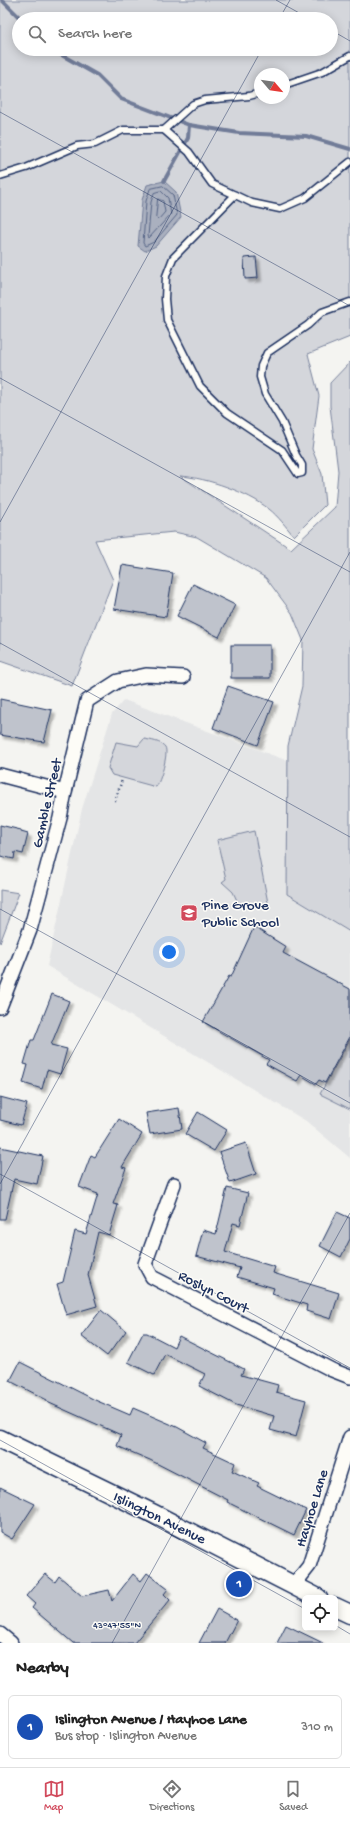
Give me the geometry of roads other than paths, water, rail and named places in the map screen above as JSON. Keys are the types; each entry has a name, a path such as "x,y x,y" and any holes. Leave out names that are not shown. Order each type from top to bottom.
{"main road":[{"name":"Islington Avenue","path":"0,1439 154,1514 312,1595"},
{"path":"338,1608 350,1614"}],"street":[{"name":"Gamble Street","path":"0,1007 30,930 60,818 64,792 87,701 118,681 146,675 183,677"},
{"path":"0,775 64,792"},
{"name":"Roslyn Court","path":"174,1184 145,1264 152,1277 350,1378"},
{"name":"Hayhoe Lane","path":"294,1586 309,1566 350,1437"},
{"path":"0,1634 10,1643"}],"lane":[{"path":"290,83 322,72 350,56"},
{"path":"0,176 26,168 77,146 94,144 123,130 166,128 193,104 205,100 254,95"},
{"path":"166,128 176,141 189,152 212,184 252,203 280,209 305,198 350,162"},
{"path":"235,195 173,258 166,276 165,299 167,320 200,386 227,414 255,430 282,450 298,474 302,473 302,465 296,456 282,422 264,394 260,377 261,366 267,353 308,324 322,312 350,302"}],"water":[{"path":"164,181 176,192 181,217 156,246 145,251 138,246 142,200 147,185"}],"waterway":[{"path":"2,0 14,12"},
{"path":"63,56 97,75 121,99 189,125 239,133 306,136 350,149"},
{"path":"164,181 188,138 189,125"}],"place":[{"name":"Pine Grove Public School","path":"189,913"},
{"name":"Islington Avenue / Hayhoe Lane","path":"239,1584"}]}
